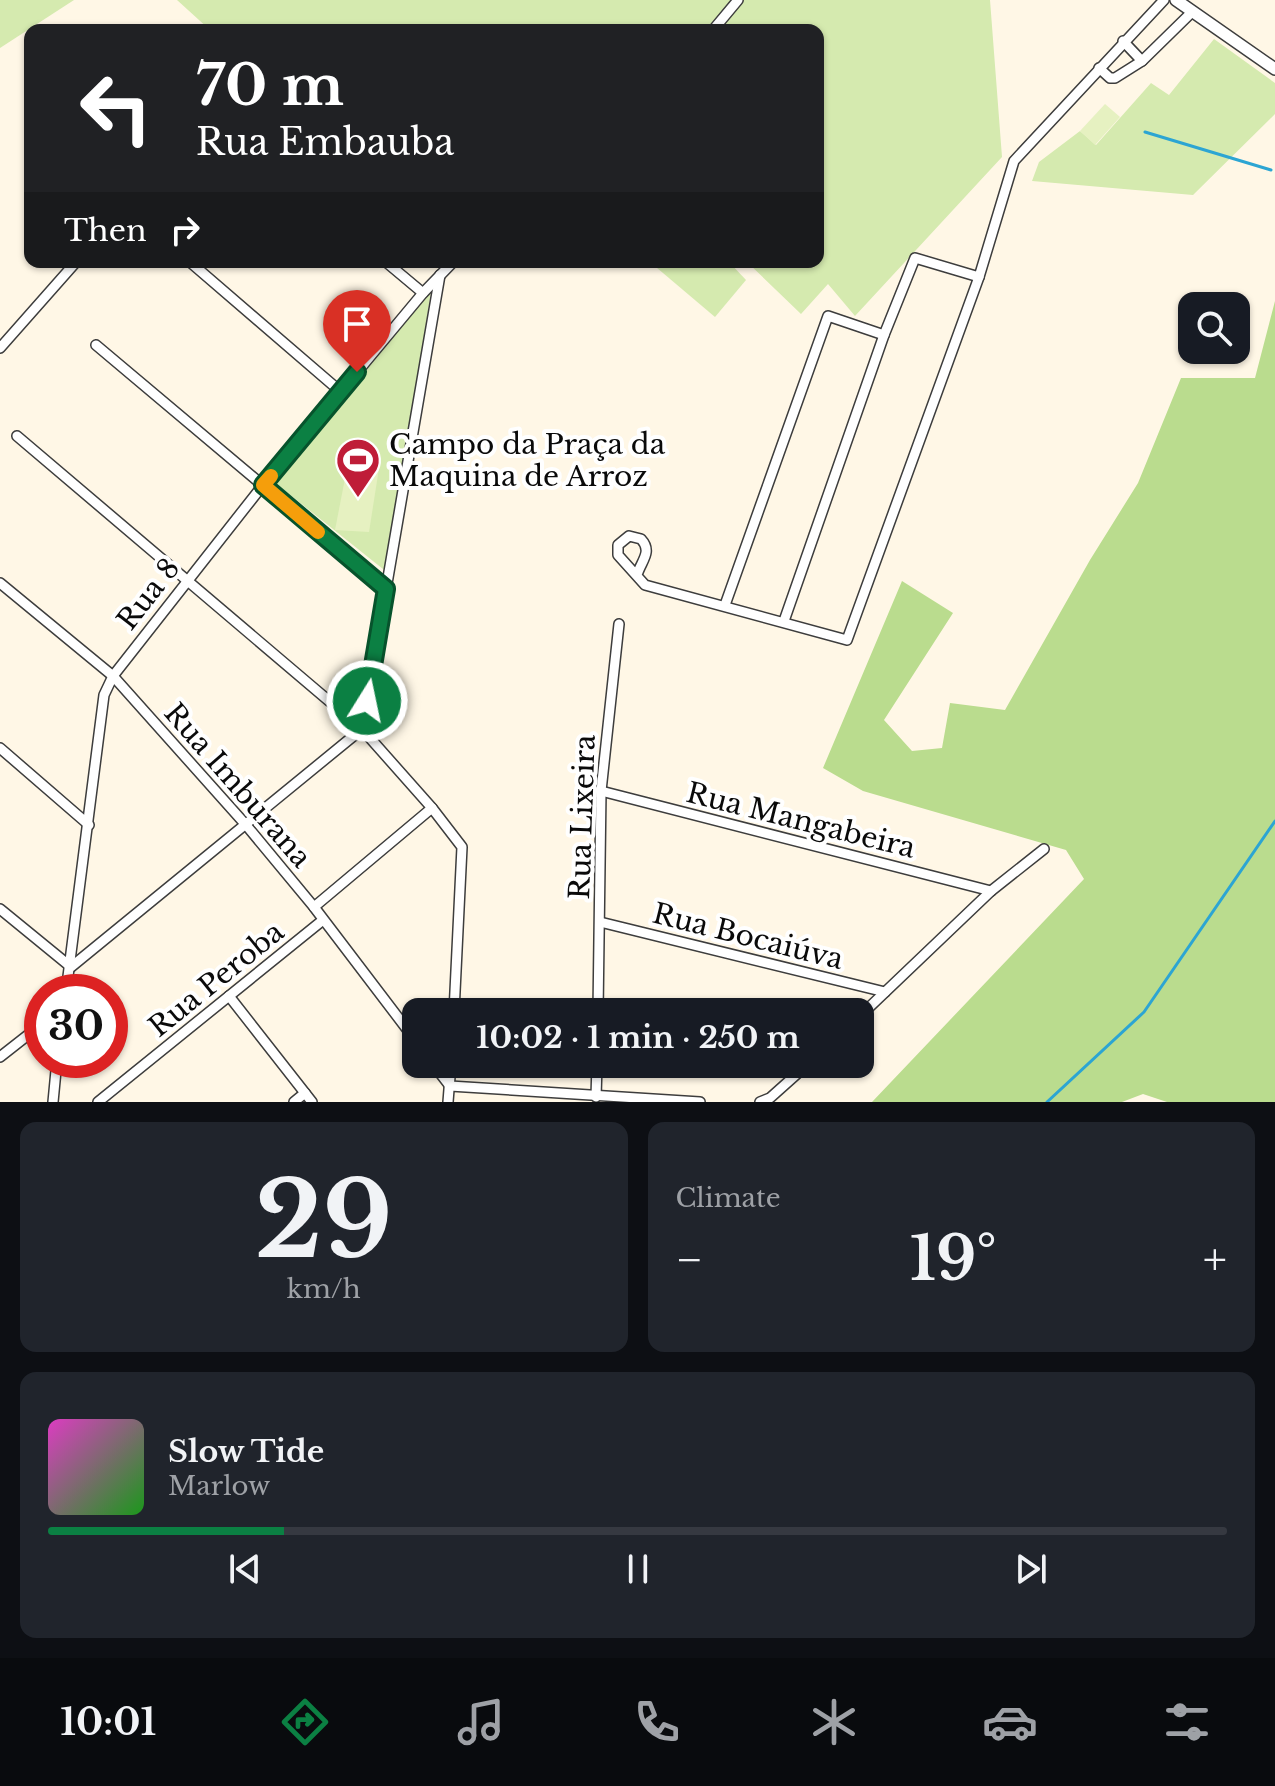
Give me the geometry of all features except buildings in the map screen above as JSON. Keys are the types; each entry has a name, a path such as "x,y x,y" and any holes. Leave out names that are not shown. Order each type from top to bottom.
{"street":[{"path":"718,24 738,0"},
{"path":"637,575 645,585 847,640 979,277 1014,161 1164,0"},
{"path":"1176,0 1275,69"},
{"path":"1099,68 1110,78 1115,78 1142,61 1191,13"},
{"path":"1123,41 1142,61"},
{"path":"784,621 884,335 915,258 979,277"},
{"path":"0,348 71,268"},
{"path":"197,268 341,392"},
{"path":"393,268 423,293"},
{"name":"Rua 8","path":"70,974 104,695 113,676 263,485 446,268"},
{"path":"0,909 71,967 362,729 441,273"},
{"path":"725,605 828,316 884,335"},
{"path":"96,345 386,589"},
{"path":"17,436 362,729 432,808 462,847 455,998"},
{"name":"Rua Imburana","path":"0,583 113,676 246,825 314,907 402,1023"},
{"name":"Rua Lixeira","path":"598,998 601,791 619,624"},
{"path":"0,748 89,825"},
{"name":"Rua Mangabeira","path":"601,791 991,891"},
{"path":"314,907 432,808"},
{"path":"874,1003 991,891 1044,849"},
{"name":"Rua Peroba","path":"98,1102 323,920"},
{"name":"Rua Bocaiúva","path":"600,922 885,992"},
{"path":"229,996 309,1098 294,1102"},
{"path":"0,1057 24,1038"},
{"path":"53,1102 55,1078"},
{"path":"444,1078 450,1086 700,1102"},
{"path":"448,1102 450,1078"},
{"path":"596,1097 597,1078"},
{"path":"760,1102 770,1098 792,1078"}],"green space":[{"path":"0,0 74,0 37,24 24,24 24,32 0,48"},
{"path":"177,0 990,0 1002,157 855,316 828,284 801,314 753,268 824,268 824,24 203,24"},
{"path":"1214,39 1275,83 1275,114 1193,195 1032,181 1039,162 1080,131 1096,145 1151,83 1169,95"},
{"path":"1105,104 1120,117 1095,145 1080,131"},
{"path":"657,268 735,268 746,280 715,317"},
{"path":"431,291 388,573 274,482"},
{"path":"1275,301 1275,1102 1167,1102 1143,1094 1122,1102 872,1102 1084,879 1066,850 863,791 823,768 902,581 953,613 884,720 912,751 942,748 950,703 1005,710 1090,560 1138,483 1181,378 1255,378"},
{"name":"Campo da Praça da Maquina de Arroz","path":"348,463 379,468 369,532 335,530"}],"waterway":[{"path":"1145,132 1271,170"},
{"path":"1047,1102 1144,1012 1275,821"}],"slow traffic":[{"path":"271,476 263,485 318,532"}],"place":[{"name":"Campo da Praça da Maquina de Arroz","path":"358,499"}],"route":[{"path":"357,372 263,485 386,589 367,701"}]}
